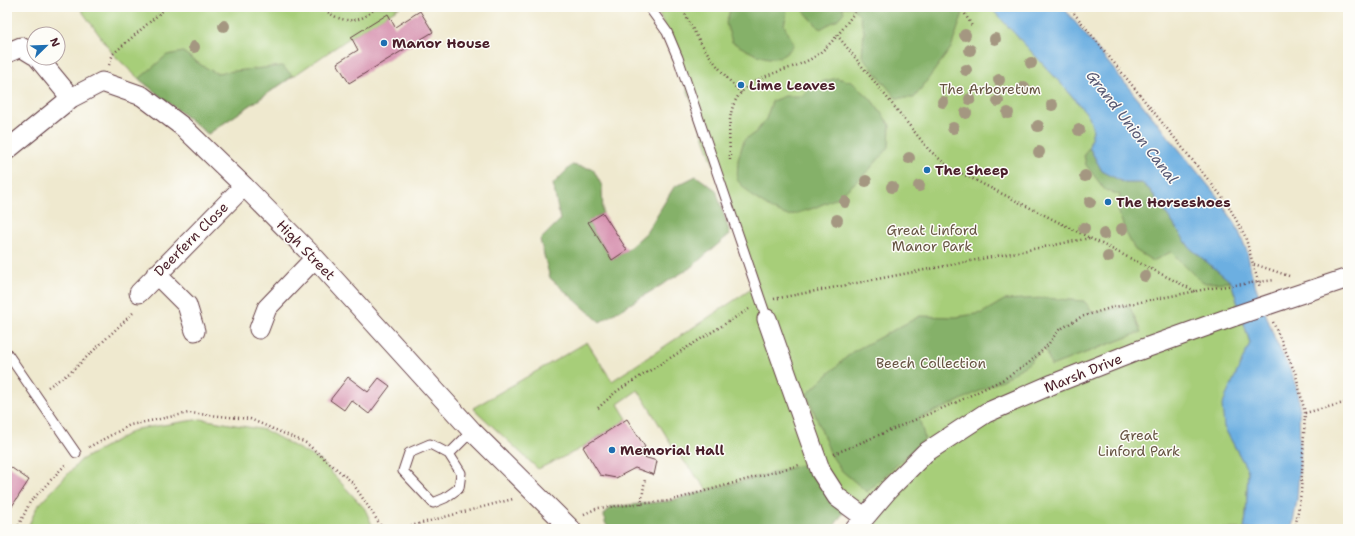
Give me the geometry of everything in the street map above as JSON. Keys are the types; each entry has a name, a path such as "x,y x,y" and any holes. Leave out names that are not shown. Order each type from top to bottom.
{"street":[{"path":"7,52 21,47 26,50"},
{"path":"45,66 71,98"},
{"name":"High Street","path":"7,150 71,98 102,82 142,96 182,127 244,186 315,258 472,431 569,528"},
{"name":"Deerfern Close","path":"139,293 244,186"},
{"path":"258,328 266,308 315,258"},
{"path":"156,274 187,305 195,331"},
{"name":"Marsh Drive","path":"860,523 889,489 925,453 986,413 1053,384 1137,351 1348,278"},
{"path":"767,319 821,472 837,497 860,523"}],"lane":[{"path":"649,7 667,32"},
{"path":"656,7 678,58 767,319"},
{"path":"7,353 76,453"},
{"path":"449,454 472,431"},
{"path":"430,444 449,454 461,473 460,488 445,498 433,503 403,471 409,453 430,444"}],"path":[{"path":"113,54 167,7"},
{"path":"322,7 329,14 339,19 351,20 362,18 372,12 376,7"},
{"path":"682,7 690,25 706,52 721,71 741,92"},
{"path":"729,164 729,129 733,107 741,92 758,79 795,66 813,58 826,49 858,7"},
{"path":"961,7 972,26"},
{"path":"1069,7 1227,203 1244,236 1254,263 1262,294"},
{"path":"837,35 929,150 949,167 1195,292"},
{"path":"598,408 617,392 761,301 1090,238"},
{"path":"1254,263 1289,276"},
{"path":"569,528 585,513 598,508 641,505 669,501 816,460 950,405 1004,379 1029,363 1046,347 1059,330 1081,317 1110,308 1212,288 1275,280"},
{"path":"36,395 71,372 144,303 139,293"},
{"path":"1270,316 1296,375 1306,413 1301,494 1295,529"},
{"path":"1306,413 1348,402"},
{"path":"17,529 30,502 76,453 130,425 189,413 250,419 306,443 352,482 383,529"},
{"path":"641,505 645,479"},
{"path":"399,529 534,493"}],"green space":[{"path":"79,7 400,7 351,37 208,134 139,79 113,54"},
{"name":"Great Linford Manor Park","path":"656,7 990,7 1089,116 1093,130 1089,147 1125,183 1142,183 1231,282 1250,343 1243,361 1224,427 1248,471 1244,529 855,529 864,517 736,483 708,491 675,450 638,390 618,404 627,419 576,451 538,469 473,408 587,342 612,381 756,286 667,32"},
{"path":"731,7 785,7 787,12 784,25 794,44 788,52 780,57 773,58 756,55 732,42 726,23"},
{"path":"802,7 842,7 844,12 837,20 820,29"},
{"path":"851,7 965,7 951,48 914,98 896,98 862,56 864,31 859,14"},
{"path":"183,52 201,65 216,73 282,66 293,76 208,134 139,79 167,55"},
{"path":"837,78 852,82 870,98 890,125 889,147 869,170 839,197 814,208 788,216 773,210 753,197 737,180 738,160 744,140 756,132 766,119 772,101 785,96 803,96 813,84"},
{"path":"1089,147 1102,171 1125,183 1142,183 1150,190 1190,248 1231,282 1205,283 1196,277 1171,252 1153,261 1135,250 1126,233 1118,211 1120,195 1105,190 1086,165 1084,155"},
{"path":"572,165 593,169 602,186 603,213 588,222 612,260 627,250 646,233 674,187 696,176 716,190 730,234 690,268 600,322 550,278 540,240 560,220 553,184"},
{"name":"Beech Collection","path":"1044,298 1084,301 1094,313 1129,305 1141,332 1051,366 1045,347 1029,363 1004,379 957,402 919,418 925,439 867,492 842,471 831,455 807,394 852,352 920,316 956,317 982,313 1004,300"},
{"path":"201,419 265,430 321,461 365,509 374,529 27,529 37,507 81,460 137,429"},
{"path":"816,461 848,506 832,529 610,529 605,523 604,515 610,507 669,501"}],"water":[{"name":"Grand Union Canal","path":"990,7 1063,7 1217,196 1236,225 1247,251 1252,276 1275,339 1292,374 1299,396 1300,456 1297,500 1292,529 1244,529 1248,471 1224,427 1222,405 1250,343 1231,282 1190,248 1150,190 1142,183 1125,183 1102,171 1089,147 1093,130 1089,116"}],"building":[{"name":"Manor House","path":"420,11 433,32 349,83 337,63 358,50 351,37 388,14 395,27"},
{"path":"603,213 627,250 612,260 588,222"},
{"path":"348,377 368,392 379,378 390,386 369,414 351,400 344,410 330,400"},
{"name":"Memorial Hall","path":"627,419 645,447 634,454 657,461 654,475 635,468 616,478 600,475 583,447"},
{"path":"9,466 29,480 7,514 7,469"}],"place":[{"name":"Manor House","path":"384,43"},
{"name":"Lime Leaves","path":"741,85"},
{"name":"The Sheep","path":"927,170"},
{"name":"The Horseshoes","path":"1108,202"},
{"name":"Memorial Hall","path":"612,450"}],"park label":[{"name":"The Arboretum","path":"990,89"},
{"name":"Great Linford Park","path":"1139,444"}]}
